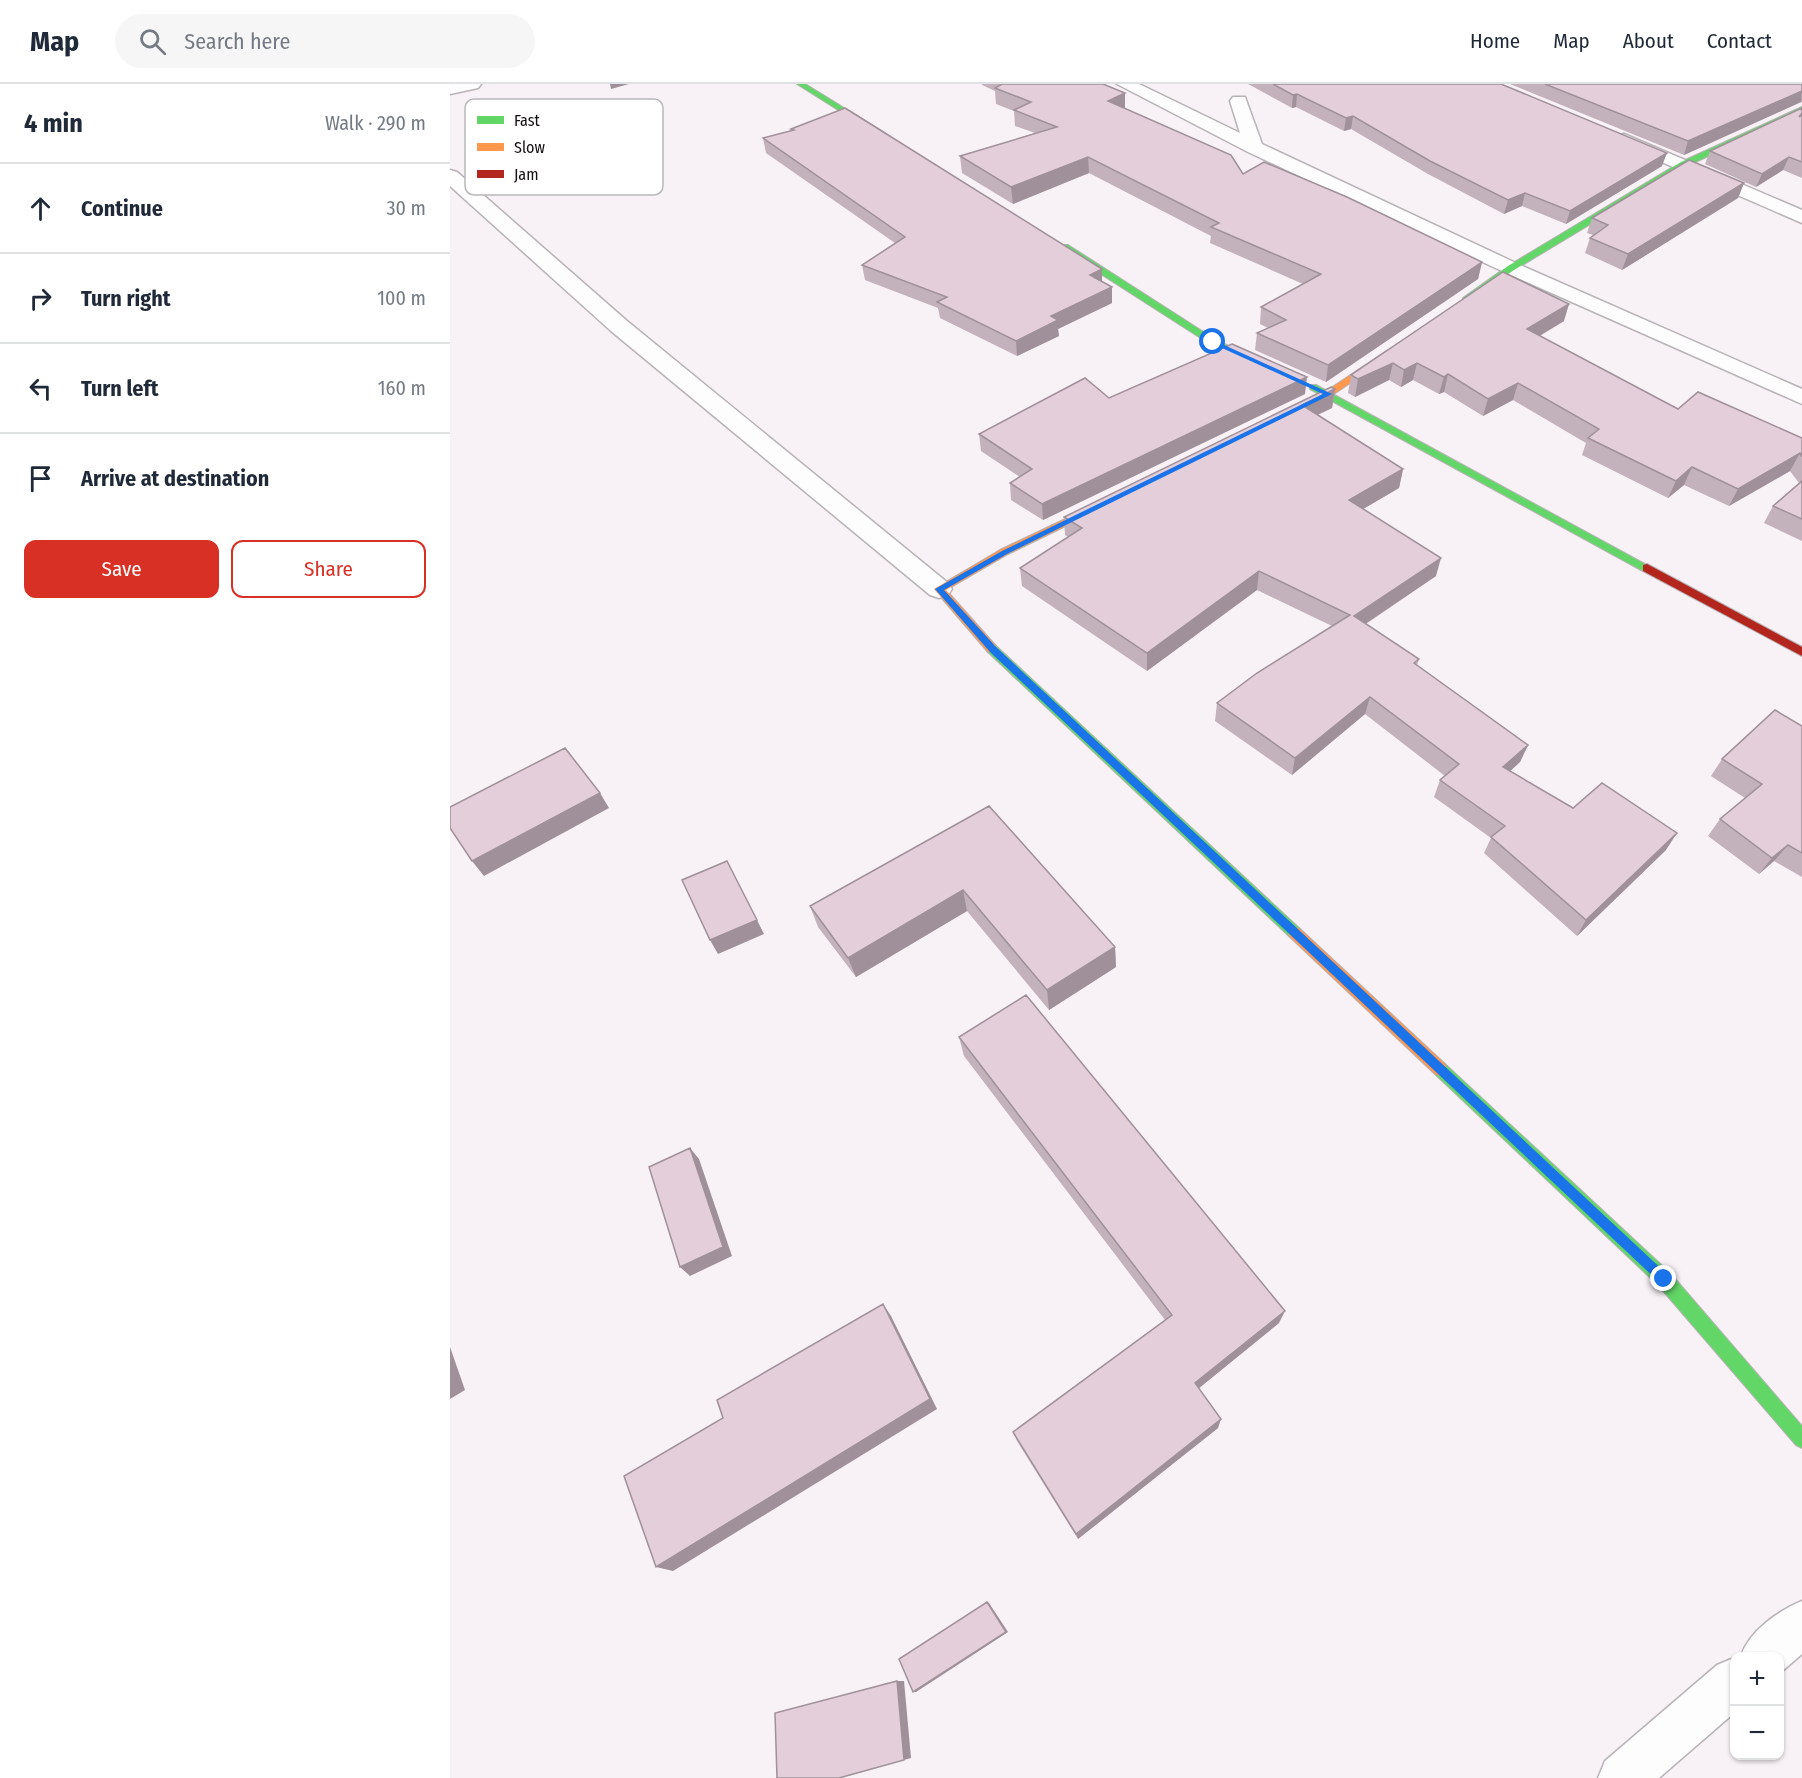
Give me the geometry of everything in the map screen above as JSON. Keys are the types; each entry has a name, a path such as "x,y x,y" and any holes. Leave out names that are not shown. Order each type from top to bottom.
{"street":[{"path":"450,89 472,84"},
{"path":"800,84 888,138"},
{"path":"1126,84 1254,148 1511,268 1802,398"},
{"path":"1239,101 1254,148"},
{"path":"1453,308 1511,268 1684,164 1802,109"},
{"path":"1608,133 1802,217"},
{"path":"450,176 465,189"},
{"path":"471,195 619,326 939,589 993,650 1664,1279 1802,1439"},
{"path":"1056,241 1213,342 1276,370"},
{"path":"1287,414 1328,394 1395,348"},
{"path":"1297,380 1328,394 1802,652"},
{"path":"939,589 1004,552 1119,496"},
{"path":"1769,1652 1802,1624"},
{"path":"1622,1778 1730,1685"}],"building":[{"path":"1002,84 1103,84 1125,93 1108,101 1231,155 1243,174 1264,162 1347,197 1482,262 1328,365 1257,333 1286,320 1261,307 1321,274 1211,227 1219,223 1088,157 1011,187 960,156 1057,127 1014,110 1031,102 995,88"},
{"path":"1273,84 1501,84 1667,153 1570,211 1525,193 1508,200 1430,161 1353,116 1346,118"},
{"path":"1545,84 1802,84 1802,91 1688,141"},
{"path":"845,108 1102,269 1090,275 1112,287 1051,316 1058,320 1016,341 937,302 947,297 862,265 905,237 763,138 794,130 791,129"},
{"path":"1802,108 1799,117 1802,115 1802,162 1789,157 1762,174 1710,151"},
{"path":"1689,160 1744,183 1628,254 1590,238 1608,225 1592,218"},
{"path":"1503,272 1569,304 1527,329 1678,409 1698,392 1802,438 1802,457 1800,453 1738,489 1692,467 1676,481 1588,438 1599,429 1518,383 1488,399 1448,374 1444,377 1417,363 1404,370 1393,363 1358,379 1351,375"},
{"path":"1232,344 1307,377 1042,504 1010,483 1032,469 979,434 1085,378 1109,398"},
{"path":"1331,387 1335,389 1302,405 1403,469 1349,500 1441,558 1354,616 1419,659 1414,663 1528,745 1503,767 1573,808 1602,783 1677,833 1586,920 1491,837 1505,826 1440,780 1459,764 1370,697 1295,758 1217,703 1257,673 1350,615 1259,571 1147,653 1020,568 1082,528 1064,517"},
{"path":"1802,481 1802,519 1773,506"},
{"path":"1775,710 1802,726 1802,853 1788,845 1772,858 1720,819 1762,784 1722,759"},
{"path":"565,748 600,793 472,861 450,828 450,807"},
{"path":"989,806 1115,947 1047,990 963,890 848,958 810,906"},
{"path":"727,861 757,920 710,940 682,880"},
{"path":"1026,995 1285,1311 1195,1383 1221,1419 1076,1534 1013,1432 1172,1315 959,1037"},
{"path":"690,1148 723,1247 680,1267 649,1167"},
{"path":"883,1304 930,1399 656,1567 624,1476 723,1418 717,1400"},
{"path":"987,1602 1006,1632 913,1692 899,1659"},
{"path":"897,1681 904,1760 839,1778 777,1778 775,1713"}],"traffic: fast":[{"path":"800,84 881,133"},
{"path":"1467,298 1511,268 1684,164 1802,109"},
{"path":"1065,247 1213,342 1265,366"},
{"path":"1313,387 1647,568"},
{"path":"992,649 1295,933"},
{"path":"1440,1069 1664,1279 1802,1439"}],"traffic: slow":[{"path":"1296,410 1328,394 1388,353"},
{"path":"992,649 939,589 1004,552 1105,503"},
{"path":"1295,933 1440,1069"}],"traffic: jam":[{"path":"1647,568 1802,652"}],"route":[{"path":"1213,342 1328,394 1004,552 939,589 993,650 1664,1279"}]}
